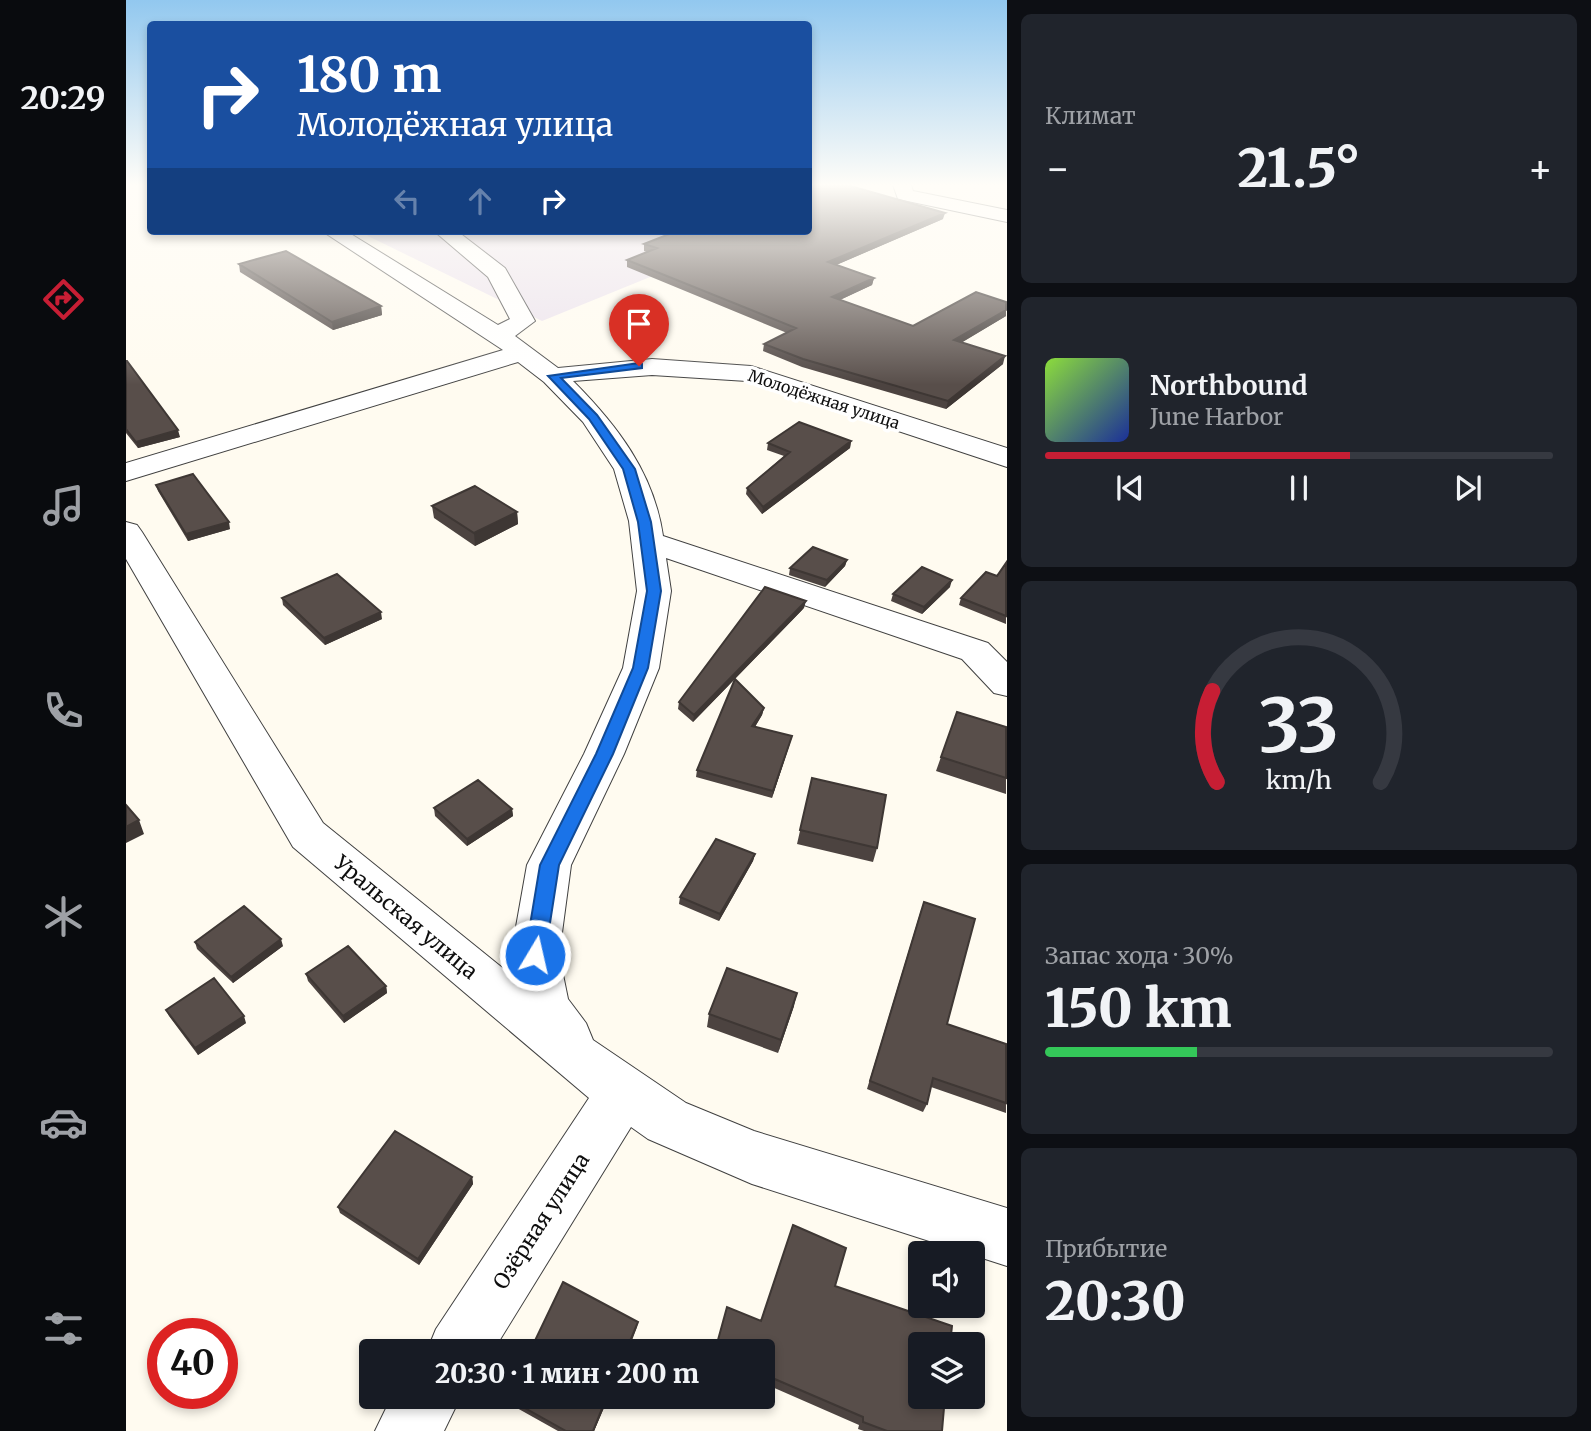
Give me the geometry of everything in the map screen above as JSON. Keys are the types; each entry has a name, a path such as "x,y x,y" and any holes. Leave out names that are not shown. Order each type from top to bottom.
{"street":[{"path":"364,252 510,344 553,376 593,417 629,469 648,541 654,591 641,668 604,754 550,865 535,955 545,1007 605,1080"},
{"path":"126,472 510,344 523,321 497,273 470,252"},
{"name":"Молодёжная улица","path":"553,376 657,365 707,367 751,374 1006,458"},
{"name":"Уральская улица","path":"126,532 308,835 605,1080 667,1121 752,1157 1006,1237"},
{"path":"648,541 975,651 1006,684"},
{"name":"Озёрная улица","path":"465,1339 605,1080"},
{"path":"407,1431 421,1409"}],"shaded area":[{"path":"400,252 712,252 542,321"}],"building":[{"path":"287,252 381,306 332,322 239,264"},
{"path":"648,252 852,252 828,262 874,278 832,297 913,326 976,292 1006,302 1006,310 954,340 1005,356 948,401 803,359 764,344 796,328 627,260"},
{"path":"126,361 178,430 136,442 126,429"},
{"path":"799,422 851,441 763,507 747,488 790,452 768,443"},
{"path":"193,474 229,522 186,534 156,485"},
{"path":"475,486 517,512 474,533 432,506"},
{"path":"813,547 847,560 827,580 790,568"},
{"path":"1006,563 1006,616 961,598 986,572 997,576"},
{"path":"922,567 952,580 924,607 893,594"},
{"path":"337,574 381,612 324,638 282,598"},
{"path":"765,587 806,601 694,715 679,702"},
{"path":"735,679 764,708 752,726 792,736 773,791 697,770"},
{"path":"957,712 1006,727 1006,778 941,757"},
{"path":"812,778 886,795 877,848 800,830"},
{"path":"478,780 512,809 467,839 434,808"},
{"path":"126,805 139,820 126,827"},
{"path":"716,839 755,854 720,914 680,897"},
{"path":"924,902 975,919 947,1024 1006,1044 1006,1103 933,1078 927,1104 870,1081"},
{"path":"244,906 281,939 231,977 195,942"},
{"path":"348,946 386,986 343,1016 306,974"},
{"path":"727,968 797,993 781,1040 709,1014"},
{"path":"214,978 244,1016 195,1048 166,1010"},
{"path":"395,1131 472,1177 418,1259 338,1207"},
{"path":"793,1225 846,1248 835,1286 908,1311 908,1318 929,1318 952,1326 951,1332 908,1332 908,1409 944,1409 942,1431 887,1431 863,1422 863,1417 775,1379 775,1339 718,1339 727,1307 761,1321"},
{"path":"563,1282 638,1322 631,1339 536,1339"},
{"path":"527,1409 602,1409 593,1431 566,1431"}],"route":[{"path":"535,955 550,865 604,754 641,668 654,591 645,522 629,469 593,417 553,376 639,366"}]}
